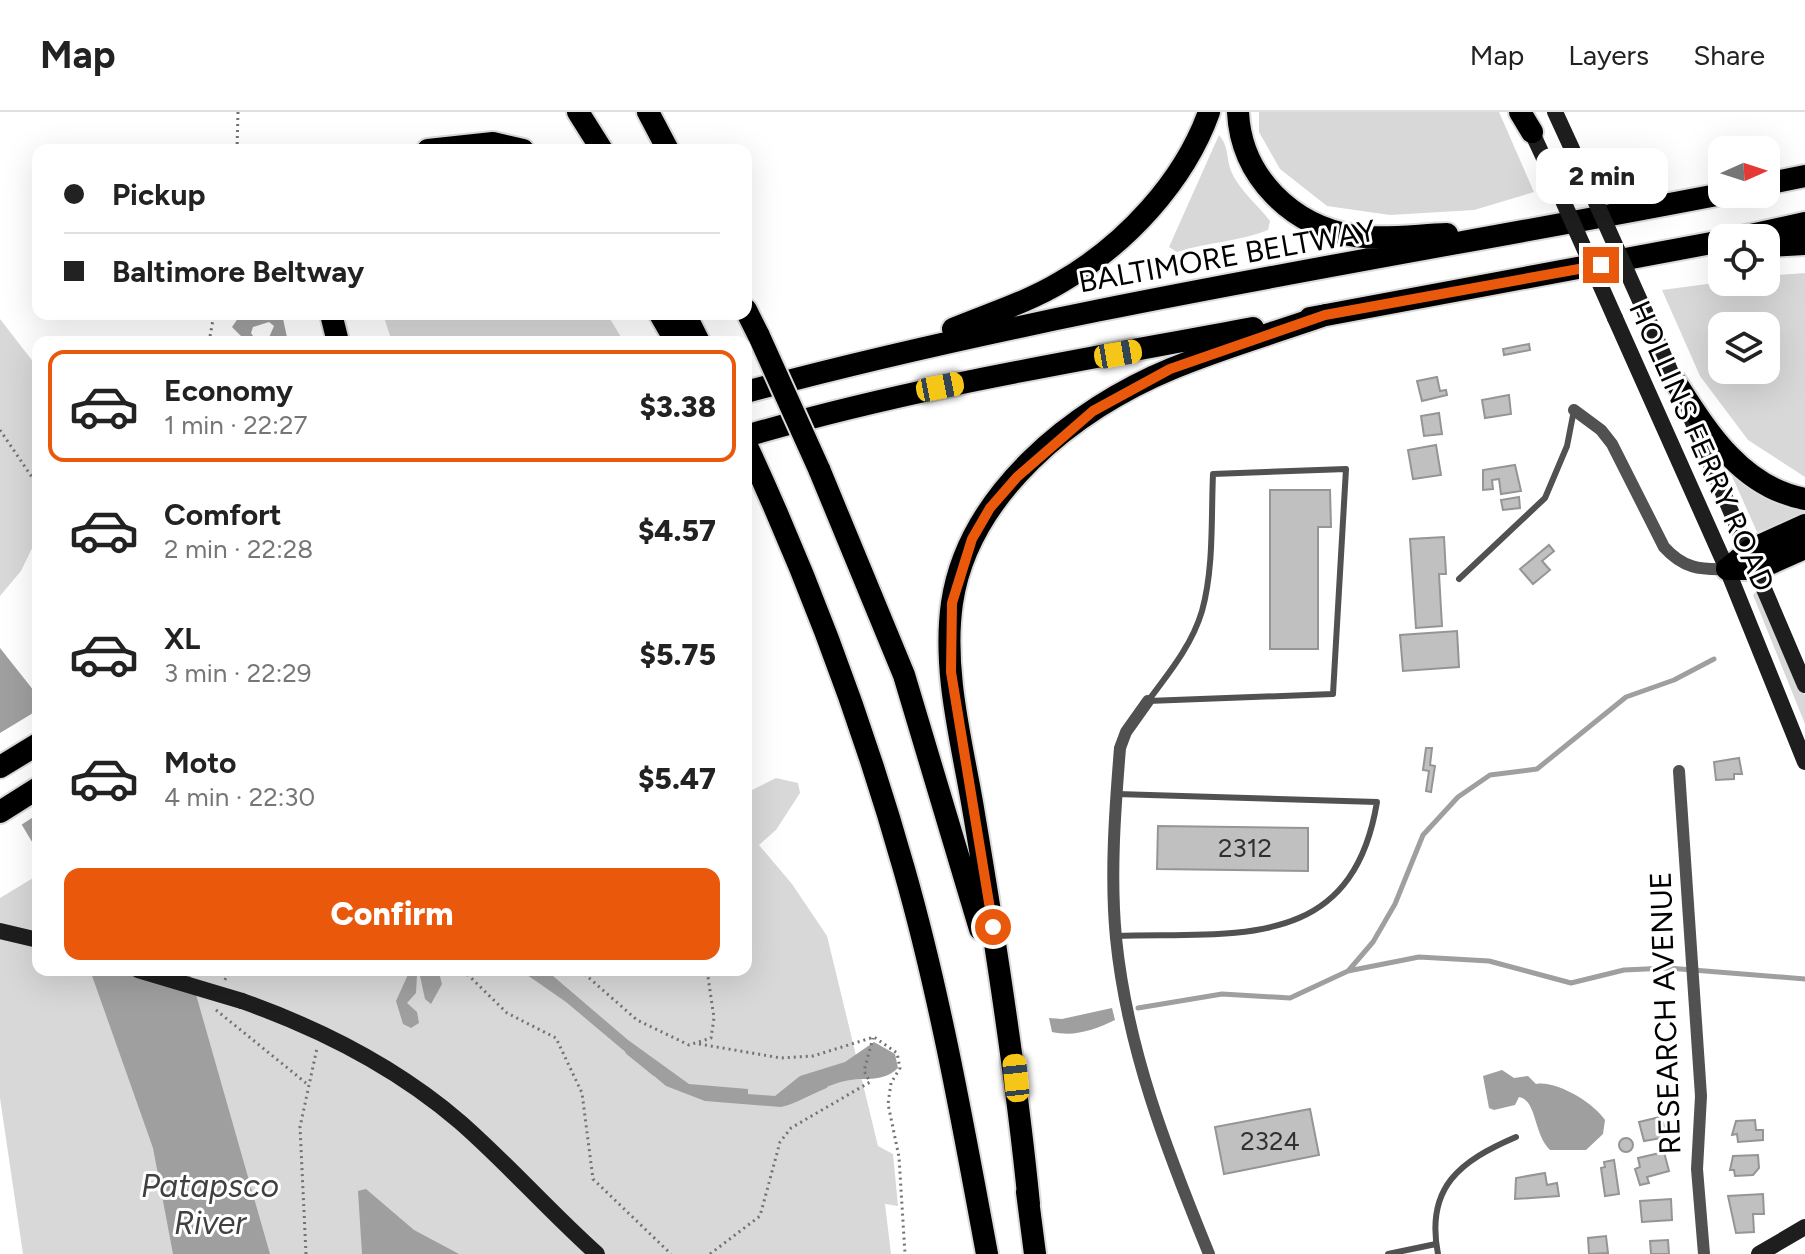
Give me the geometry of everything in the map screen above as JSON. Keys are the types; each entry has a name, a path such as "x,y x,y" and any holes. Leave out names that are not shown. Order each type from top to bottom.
{"highway":[{"path":"578,112 598,144"},
{"path":"648,112 665,144"},
{"path":"893,353 1060,283 1103,254 1139,221 1171,181 1209,112"},
{"path":"1238,112 1244,147 1262,183 1290,209 1324,228 1375,237 1536,230"},
{"path":"1780,181 1805,176"},
{"name":"BALTIMORE BELTWAY","path":"752,390 893,353 1162,298 1708,197"},
{"path":"1780,229 1805,223"},
{"path":"752,434 821,414 940,387 1708,244"},
{"path":"1780,245 1805,244"},
{"path":"1677,251 1708,249"},
{"path":"1035,1254 1013,1047 951,672 952,603 960,569 990,508 1017,477 1093,411 1170,369 1325,315"},
{"path":"751,320 819,469 904,675 979,921 1029,1204"},
{"path":"1675,381 1710,436 1729,457 1771,488 1805,499"},
{"path":"754,484 817,616 857,717 904,870 961,1116 987,1254"},
{"path":"1754,559 1805,525"},
{"path":"1727,569 1754,559 1805,548"},
{"path":"0,767 32,748"},
{"path":"0,812 32,792"}],"street":[{"name":"HOLLINS FERRY ROAD","path":"1555,112 1754,559 1805,685"},
{"name":"HOLLINS FERRY ROAD","path":"1525,119 1727,569 1805,762"},
{"path":"1574,410 1601,430 1612,444 1664,547 1672,556 1699,570 1727,569"},
{"path":"1148,701 1126,732 1120,748 1116,936 1124,996 1150,1100 1209,1254"},
{"name":"RESEARCH AVENUE","path":"1679,771 1701,1096 1697,1169 1704,1254"},
{"path":"0,931 32,939"},
{"path":"158,976 242,1001 321,1033 387,1069 443,1109 597,1254"},
{"path":"1759,1254 1805,1227"}],"lane":[{"path":"1459,579 1545,498 1567,446 1574,410"},
{"path":"1346,469 1333,694 1148,701 1176,664 1202,610 1208,574 1213,474 1346,469"},
{"path":"1116,936 1252,932 1278,927 1302,916 1327,903 1357,868 1373,826 1377,802 1117,794"},
{"path":"1438,1254 1435,1214 1453,1174 1469,1160 1516,1137"},
{"path":"1388,1254 1436,1244"}],"path":[{"path":"237,144 238,112"},
{"path":"0,430 32,477"},
{"path":"223,987 227,976"},
{"path":"469,976 507,1013 556,1038 582,1093 593,1179 671,1254"},
{"path":"587,976 637,1020 689,1045 781,1058 813,1056 874,1037"},
{"path":"699,1044 711,1038 714,1018 708,976"},
{"path":"219,998 215,1010 306,1083"},
{"path":"306,1254 300,1127 306,1083 321,1033"},
{"path":"710,1254 760,1216 780,1142 791,1128 870,1082 864,1071 874,1037"},
{"path":"874,1037 897,1053 900,1068 891,1083 888,1104 899,1157 905,1254"}],"shaded area":[{"path":"1259,112 1499,112 1534,192 1474,210 1390,215 1327,206 1280,169 1259,132"},
{"path":"1219,135 1234,178 1270,221 1268,230 1177,252 1169,247"},
{"path":"1805,273 1805,477 1748,440 1700,376 1662,290 1708,284 1708,296 1780,296 1780,275"},
{"path":"0,319 32,360 32,548 21,571 0,596"},
{"path":"385,320 611,320 620,336 390,336"},
{"path":"1727,465 1805,506 1805,515 1757,532"},
{"path":"1758,589 1805,695 1805,724 1753,595"},
{"path":"776,778 798,783 800,793 776,830 759,845 792,884 827,936 878,1146 893,1154 898,1206 885,1204 891,1254 23,1254 0,1098 0,898 32,879 32,976 752,976 752,790"}],"water":[{"path":"237,320 283,320 287,336 270,336 274,326 269,322 253,327 253,336 241,336 232,327"},
{"path":"0,648 32,688 32,842 0,788"},
{"name":"Patapsco River","path":"92,976 191,976 270,1254 173,1254 153,1148"},
{"path":"407,976 417,976 416,993 407,1003 417,1012 419,1023 411,1028 403,1024 396,1001"},
{"path":"420,976 440,976 442,984 431,1004 425,999"},
{"path":"529,976 553,976 628,1040 689,1084 748,1089 748,1094 775,1096 800,1076 845,1062 874,1042 895,1054 898,1068 879,1078 836,1083 781,1107 705,1101 666,1086 566,1002"},
{"path":"1112,1008 1115,1020 1100,1027 1077,1033 1052,1032 1049,1018 1062,1019"},
{"path":"1502,1070 1514,1078 1528,1076 1536,1084 1564,1089 1584,1100 1605,1120 1603,1134 1586,1150 1550,1150 1525,1099 1519,1097 1515,1105 1494,1110 1489,1108 1483,1076"},
{"path":"366,1189 414,1230 459,1254 362,1254 358,1191"}],"pier":[{"path":"32,714 32,818 18,827 0,795 0,733"}],"building":[{"path":"1529,344 1530,350 1504,355 1503,349"},
{"path":"1437,377 1440,391 1446,390 1447,395 1422,401 1417,381"},
{"path":"1509,395 1511,414 1485,418 1482,400"},
{"path":"1439,413 1442,434 1424,436 1421,416"},
{"path":"1436,445 1441,475 1413,479 1408,450"},
{"path":"1515,465 1521,491 1501,494 1499,479 1492,480 1493,489 1483,490 1483,470"},
{"path":"1270,490 1330,490 1331,527 1318,527 1318,649 1270,649"},
{"path":"1519,497 1520,508 1503,510 1501,500"},
{"path":"1444,537 1446,574 1439,574 1442,626 1416,628 1410,539"},
{"path":"1549,545 1554,551 1542,561 1550,570 1533,584 1520,569"},
{"path":"1457,631 1459,667 1403,671 1400,635"},
{"path":"1426,748 1432,748 1430,765 1435,766 1431,792 1426,791 1429,771 1423,770"},
{"path":"1739,758 1742,774 1734,774 1734,779 1716,780 1714,762"},
{"path":"1158,826 1308,828 1308,871 1157,869"},
{"path":"1310,1109 1319,1155 1224,1174 1215,1127"},
{"path":"1660,1117 1667,1131 1661,1132 1662,1138 1644,1141 1639,1122"},
{"path":"1755,1120 1756,1130 1763,1130 1763,1140 1738,1142 1737,1134 1732,1135 1736,1121"},
{"path":"1626,1138 1633,1145 1626,1152 1619,1145"},
{"path":"1664,1152 1669,1171 1647,1177 1649,1183 1640,1185 1635,1169 1640,1167 1638,1158"},
{"path":"1758,1155 1759,1168 1753,1175 1735,1176 1734,1170 1730,1170 1733,1156"},
{"path":"1614,1160 1619,1194 1605,1196 1601,1168 1605,1167 1604,1162"},
{"path":"1545,1173 1547,1185 1557,1183 1559,1196 1515,1199 1516,1178"},
{"path":"1763,1194 1764,1214 1753,1214 1754,1232 1736,1233 1728,1196"},
{"path":"1671,1199 1672,1220 1642,1222 1640,1201"},
{"path":"1606,1236 1608,1253 1589,1254 1588,1238"},
{"path":"1668,1240 1669,1254 1651,1254 1650,1241"}],"waterway":[{"path":"1349,970 1373,942 1395,904 1423,835 1458,797 1490,775 1537,769 1626,697 1674,680 1714,659"},
{"path":"1138,1008 1222,994 1290,998 1348,971 1419,957 1489,961 1571,983 1624,970 1668,968 1805,979"},
{"path":"628,1052 654,1073"},
{"path":"798,1098 825,1086"}],"route":[{"path":"993,927 951,672 950,635 952,603 960,569 972,539 990,508 1017,477 1093,411 1170,369 1325,315 1601,265"}]}
